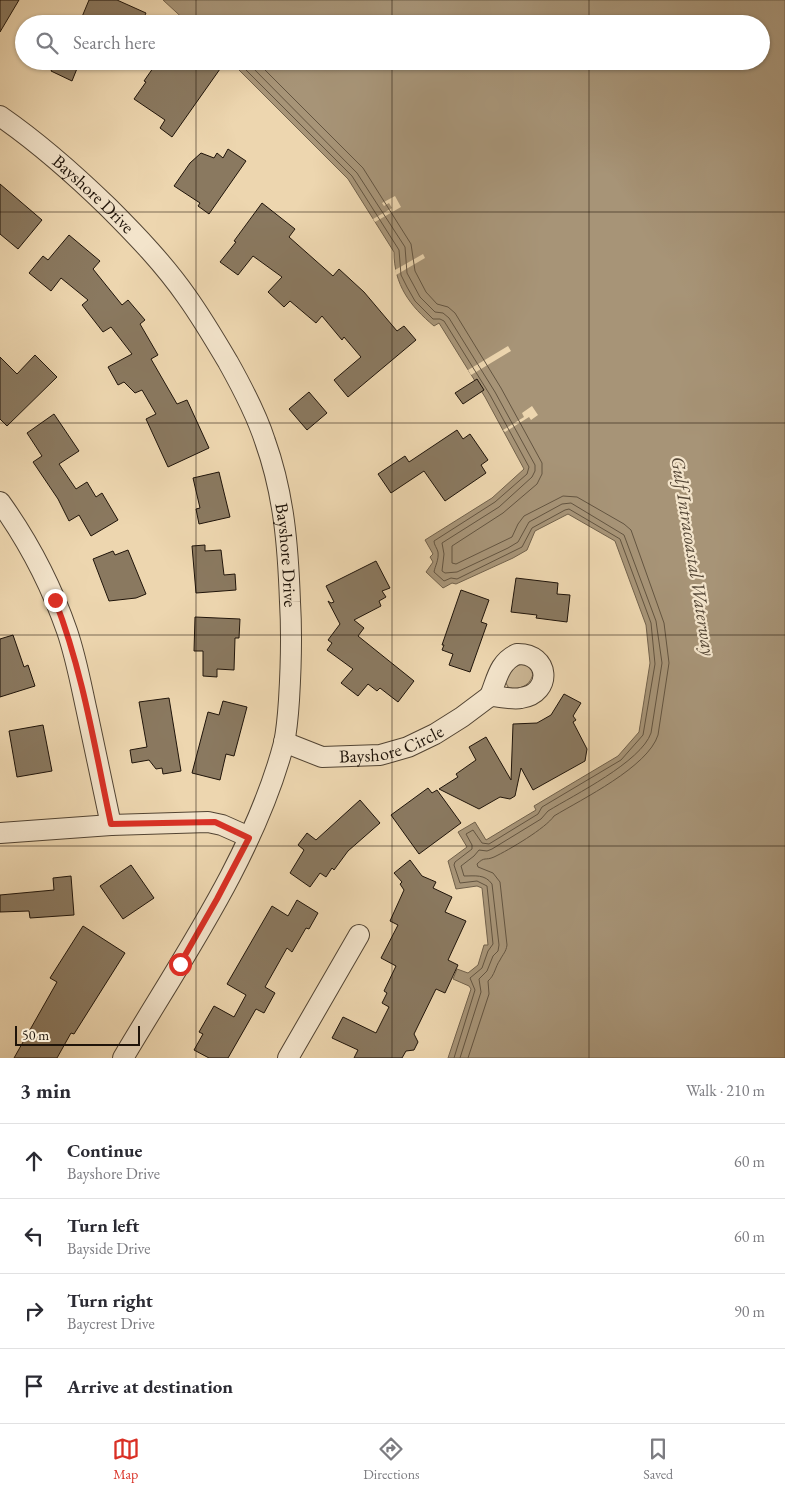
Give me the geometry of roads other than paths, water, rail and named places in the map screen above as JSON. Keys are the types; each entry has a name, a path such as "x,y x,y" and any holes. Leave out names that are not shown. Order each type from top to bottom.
{"street":[{"name":"Bayshore Drive","path":"0,116 39,144 86,186 144,244 187,296 212,335 238,382 266,441 283,511 288,541 292,647 288,717 284,742 267,796 249,838 217,899 123,1058"},
{"path":"0,502 34,556 55,600 67,631 77,666 111,824"},
{"name":"Bayshore Circle","path":"284,742 322,757 380,755 408,747 435,734 490,696"},
{"path":"0,833 111,824 215,822 249,838"},
{"path":"288,1058 358,935"}],"water":[{"name":"Gulf Intracoastal Waterway","path":"163,0 785,0 785,1058 448,1058 471,989 469,986 453,979 457,969 468,973 478,965 484,945 488,945 482,888 477,886 456,889 448,861 467,847 458,832 475,822 486,840 536,810 534,806 618,756 639,732 650,663 646,625 615,541 568,514 535,531 527,550 456,584 452,583 443,588 426,572 433,562 430,557 433,554 425,540 492,498 524,469 485,397 439,323 434,326 418,311 405,294 397,275 394,252 348,179 239,70 770,70 770,15 179,15"}]}
